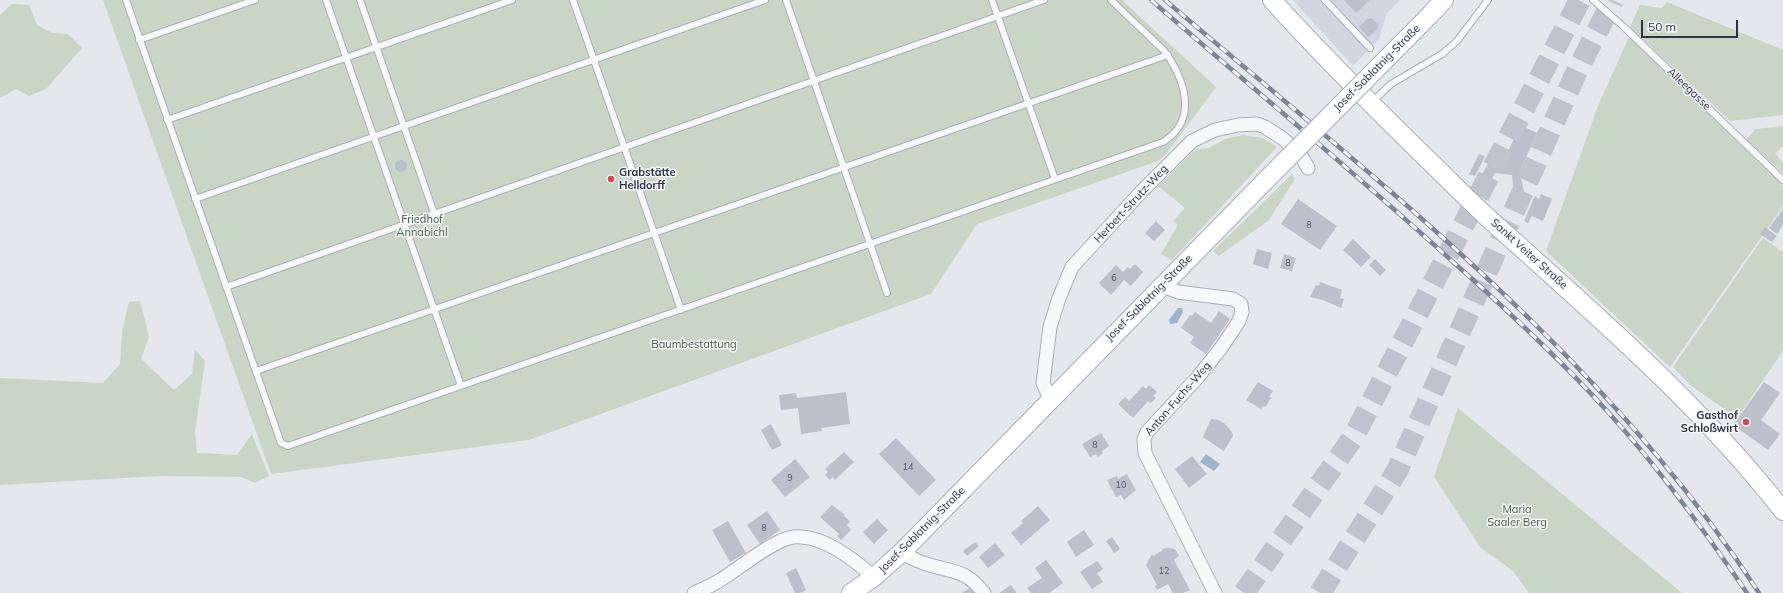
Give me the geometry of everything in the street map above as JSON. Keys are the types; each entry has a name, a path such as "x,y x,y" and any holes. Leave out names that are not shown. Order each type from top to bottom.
{"main road":[{"name":"Josef-Sablatnig-Straße","path":"851,593 901,553 1162,285 1444,0"},
{"name":"Sankt Veiter Straße","path":"1278,4 1370,103 1486,216 1663,377 1757,478 1783,511"}],"street":[{"name":"Herbert-Strutz-Weg","path":"1050,400 1043,383 1050,328 1059,298 1072,267 1142,191 1192,140 1215,130 1238,125 1257,124 1265,127 1282,138 1300,154 1308,168"},
{"name":"Anton-Fuchs-Weg","path":"1162,285 1178,292 1233,299 1241,304 1242,312 1235,327 1198,377 1147,432 1144,439 1145,453 1215,593"},
{"path":"694,593 720,581 776,544 792,537 819,541 844,555 874,576"},
{"path":"901,553 928,565 968,576 984,593"}],"lane":[{"path":"126,0 282,443 288,446 1163,142 1172,136 1181,124 1187,103 1182,85 1168,55 1111,0"},
{"path":"139,40 255,0"},
{"path":"326,0 461,386"},
{"path":"360,0 434,213"},
{"path":"167,120 512,0"},
{"path":"572,0 681,310"},
{"path":"195,199 765,0"},
{"path":"786,0 887,292"},
{"path":"992,0 1054,179"},
{"path":"226,287 1044,0"},
{"path":"1325,0 1370,48"},
{"path":"1370,103 1391,84 1442,54 1466,31 1488,0"},
{"name":"Alleegasse","path":"1594,0 1783,180"},
{"path":"256,371 1168,55"}],"shaded area":[{"path":"1293,0 1400,0 1387,13 1379,39 1353,66"}],"green space":[{"name":"Friedhof Annabichl","path":"103,0 1122,0 1216,87 1166,154 1158,161 977,224 931,294 529,440 271,474"},
{"path":"1667,2 1783,50 1783,115 1730,121 1630,27 1640,5 1662,8"},
{"path":"12,4 29,5 37,25 52,33 68,34 82,48 46,89 29,96 16,89 0,98 0,15"},
{"path":"1629,37 1783,186 1783,206 1670,367 1546,251 1598,106"},
{"path":"1783,126 1783,146 1775,153 1783,163 1783,173 1746,140 1756,129"},
{"path":"1242,135 1263,138 1277,147 1172,260 1161,254 1178,225 1173,221 1185,208 1158,186 1196,149 1209,148 1225,139"},
{"path":"1292,174 1295,179 1269,220 1219,256 1213,251"},
{"path":"1763,238 1783,252 1783,351 1737,418 1690,385 1673,367"},
{"path":"140,301 149,337 141,359 174,390 192,374 195,350 205,361 195,432 197,453 237,455 252,434 269,476 255,483 242,477 160,476 0,485 0,378 103,383 120,364 122,332 129,302"},
{"name":"Maria Saaler Berg","path":"1458,408 1682,593 1529,593 1513,571 1481,548 1434,477"}],"water":[{"path":"1178,308 1182,308 1183,312 1177,323 1170,324 1169,320"},
{"path":"1206,454 1220,464 1214,471 1200,462"}],"building":[{"path":"1344,0 1370,0 1356,13"},
{"path":"1372,18 1378,25 1377,30 1368,37 1359,27 1367,19"},
{"path":"1520,125 1537,133 1520,171 1525,198 1518,211 1508,206 1514,194 1512,175 1495,173 1489,185 1479,180 1489,162 1503,163"},
{"path":"1479,154 1485,156 1475,176 1469,174"},
{"path":"399,160 403,160 407,166 403,172 399,172 395,168 395,164"},
{"path":"1541,194 1552,199 1543,221 1532,216 1528,223 1524,221 1535,196 1539,199"},
{"path":"1298,199 1337,226 1320,250 1281,224"},
{"path":"1783,209 1783,225 1777,234 1769,228"},
{"path":"1156,221 1165,230 1154,241 1145,233"},
{"path":"1765,227 1777,236 1772,242 1760,234"},
{"path":"1353,239 1371,257 1361,267 1343,250"},
{"path":"1257,249 1272,253 1268,269 1253,264"},
{"path":"1284,254 1296,258 1292,271 1280,268"},
{"path":"1375,259 1386,270 1380,276 1369,265"},
{"path":"1135,264 1143,272 1131,286 1124,280 1111,295 1099,283 1116,265 1123,272 1128,267 1130,269"},
{"path":"1320,282 1342,290 1340,298 1344,299 1341,308 1323,300 1310,297 1316,285 1319,286"},
{"path":"1219,311 1230,319 1206,354 1190,343 1194,337 1181,328 1190,315 1192,316 1195,312 1211,323"},
{"path":"1258,382 1273,391 1269,397 1271,398 1265,407 1263,406 1261,409 1246,400"},
{"path":"1764,382 1780,393 1761,420 1780,434 1768,450 1733,425"},
{"path":"1149,385 1157,392 1153,396 1156,398 1151,403 1148,401 1133,418 1118,404 1125,397 1129,401 1143,386 1146,389"},
{"path":"846,392 850,424 821,428 822,431 801,434 798,408 781,410 779,395 796,393 797,398"},
{"path":"1211,419 1224,423 1232,432 1233,436 1224,451 1203,437"},
{"path":"771,424 782,445 772,450 761,430"},
{"path":"1101,433 1109,446 1102,451 1103,453 1098,457 1096,454 1090,457 1082,444"},
{"path":"896,438 936,480 919,496 879,454"},
{"path":"844,452 854,462 835,480 833,477 830,480 825,475 828,472 825,469"},
{"path":"1192,456 1207,474 1189,488 1175,469"},
{"path":"795,459 810,477 785,497 771,480"},
{"path":"1127,474 1136,490 1124,500 1121,495 1116,497 1107,480 1117,476 1118,479"},
{"path":"832,505 850,521 847,525 851,530 841,540 837,536 839,534 820,517"},
{"path":"1038,506 1050,520 1021,545 1011,533 1023,523 1021,521"},
{"path":"767,511 780,530 760,544 747,525"},
{"path":"877,519 888,530 874,544 863,532"},
{"path":"728,521 746,553 730,562 712,530"},
{"path":"1084,530 1094,545 1076,557 1067,542"},
{"path":"1112,537 1120,549 1114,553 1106,541"},
{"path":"975,542 979,546 967,556 963,551"},
{"path":"995,543 1005,555 988,568 979,557"},
{"path":"1162,549 1175,549 1179,556 1174,560 1190,590 1183,593 1173,593 1168,584 1157,590 1155,586 1157,585 1146,565 1152,554 1153,556 1163,550"},
{"path":"1046,560 1063,583 1049,593 1031,593 1027,588 1042,578 1035,568"},
{"path":"1097,561 1103,569 1097,573 1103,582 1092,589 1080,572"},
{"path":"796,568 806,590 800,593 795,593 786,573"},
{"path":"1011,585 1017,593 999,593"},
{"path":"972,586 977,593 962,593"}],"tunnel":[{"path":"1244,593 1354,436 1580,0"},
{"path":"1320,593 1397,471 1577,71 1613,0"}],"railway":[{"path":"1151,0 1340,162 1532,334 1627,433 1698,523 1747,593"},
{"path":"1165,0 1406,205 1484,276 1560,349 1631,426 1698,507 1759,593"}],"place":[{"name":"Grabstätte Helldorff","path":"611,179"},
{"name":"Gasthof Schloßwirt","path":"1746,422"}],"park label":[{"name":"Baumbestattung","path":"694,345"}]}
